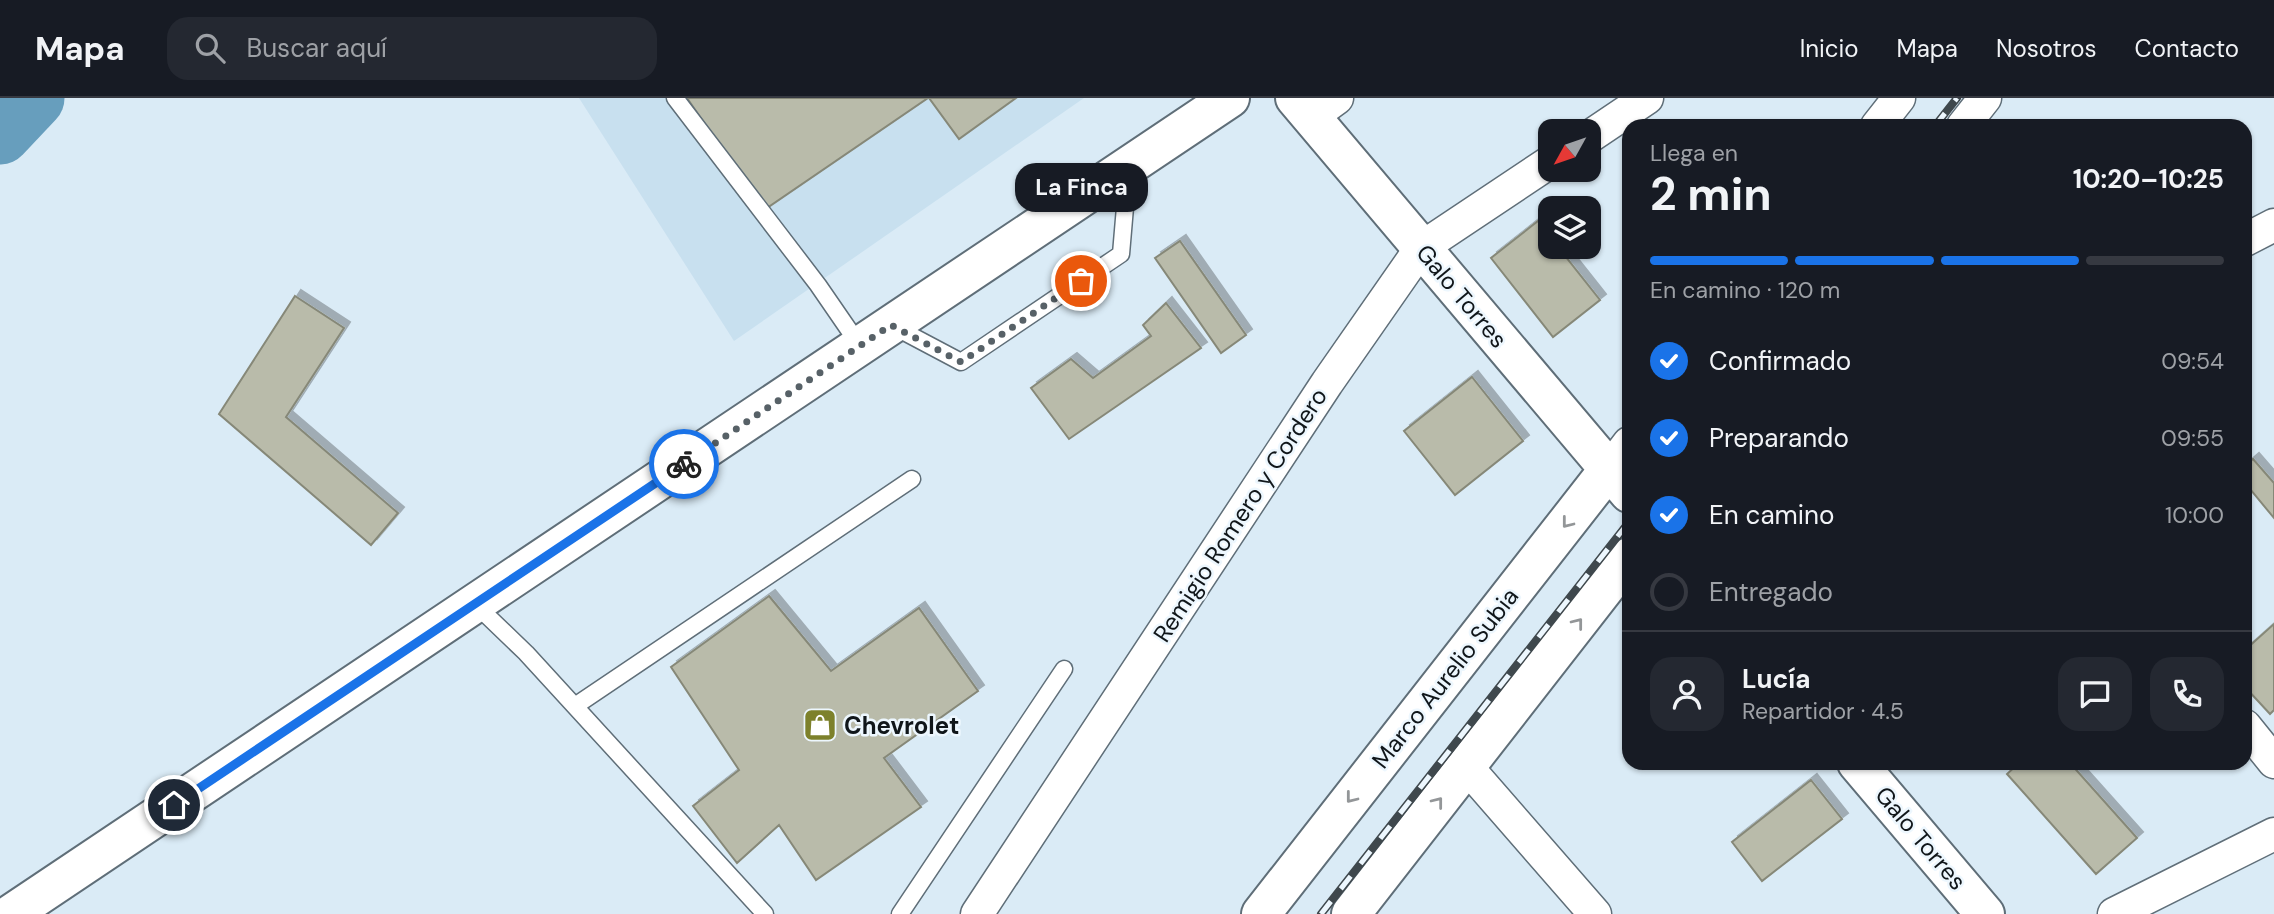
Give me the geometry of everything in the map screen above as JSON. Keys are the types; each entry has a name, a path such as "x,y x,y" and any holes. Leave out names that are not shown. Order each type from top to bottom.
{"main road":[{"path":"12,914 1230,98"},
{"name":"Galo Torres","path":"1314,104 1422,247 1622,468"},
{"name":"Marco Aurelio Subia","path":"1261,914 1622,468"},
{"path":"1351,914 1622,566"},
{"name":"Galo Torres","path":"1863,770 1985,914"}],"street":[{"path":"1601,129 1647,98"},
{"path":"1882,119 1899,98"},
{"path":"1968,119 1985,98"},
{"name":"Remigio Romero y Cordero","path":"977,914 1327,383 1422,247 1538,170"},
{"path":"2252,236 2274,225"},
{"path":"2252,735 2274,762"},
{"path":"1466,766 1595,914"},
{"path":"2114,914 2274,834"}],"lane":[{"path":"675,98 876,335 961,362 1121,254 1128,166"},
{"path":"575,706 912,480"},
{"path":"475,604 526,653 765,914"},
{"path":"900,914 1065,669"}],"shaded area":[{"path":"579,98 1084,98 734,341"}],"building":[{"path":"687,98 928,98 764,210"},
{"path":"929,98 1016,98 959,139"},
{"path":"1538,221 1538,259 1568,259 1600,300 1553,337 1491,258"},
{"path":"1180,241 1246,335 1221,353 1155,258"},
{"path":"295,296 344,328 286,417 398,513 371,545 219,414"},
{"path":"1166,303 1201,348 1069,439 1031,388 1071,359 1093,378 1151,336 1143,325"},
{"path":"1472,377 1523,441 1455,495 1404,431"},
{"path":"2252,460 2274,483 2274,518 2252,491"},
{"name":"Chevrolet","path":"769,596 831,671 919,608 978,691 884,758 921,807 816,880 779,825 737,863 693,806 739,770 671,667"},
{"path":"2274,624 2274,710 2270,714 2252,695 2252,644"},
{"path":"2011,770 2076,770 2137,838 2096,874 2007,774"},
{"path":"1811,780 1842,819 1762,881 1732,842"}],"waterway":[{"path":"0,133 33,98"}],"railway":[{"path":"1940,119 1957,98"},
{"path":"1321,914 1622,531"}],"way so far":[{"path":"684,464 891,325 961,362 1081,281"}],"place":[{"name":"La Finca","path":"1081,281"},
{"name":"Chevrolet","path":"820,725"}],"route":[{"path":"174,805 684,464"}]}
